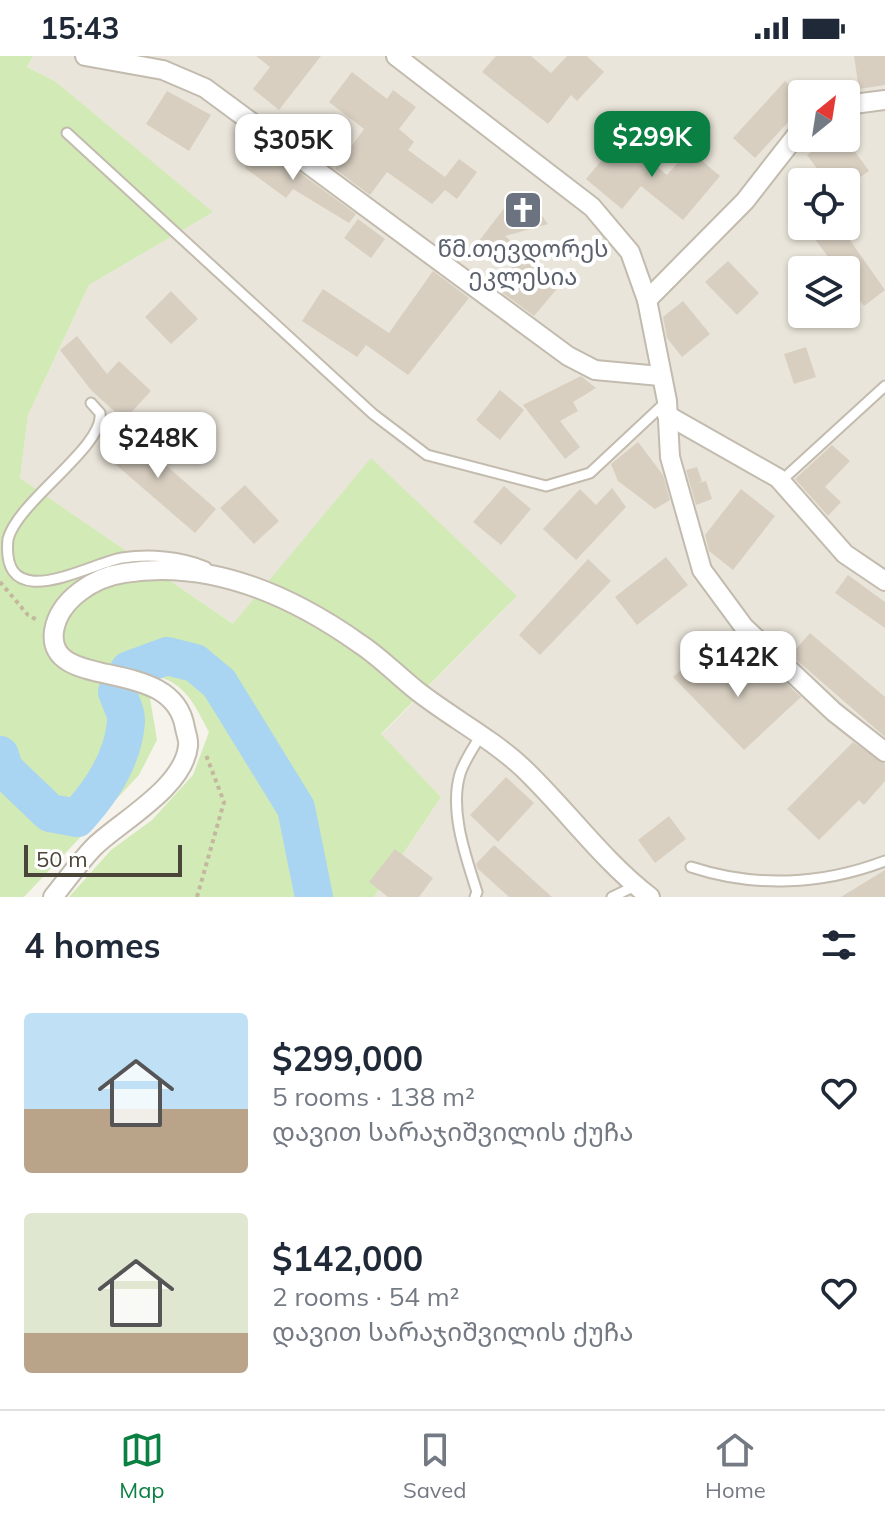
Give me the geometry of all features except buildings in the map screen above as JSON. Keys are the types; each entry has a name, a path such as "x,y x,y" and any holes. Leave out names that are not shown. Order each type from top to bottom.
{"street":[{"path":"85,56 163,70 205,88 568,356 595,370 660,376"},
{"path":"396,56 592,207 630,252 647,300 667,408 670,457 702,570 744,627 834,712 885,752"},
{"path":"860,103 885,100"},
{"path":"647,300 745,201 788,146"},
{"path":"667,408 781,481 845,554 885,581"},
{"path":"53,897 96,846 136,816 174,776 188,747 182,712 170,695 151,685 78,667 60,655 54,643 54,628 66,605 83,588 109,575 165,570 220,574 292,601 361,644 417,691 522,768 643,891"}],"lane":[{"path":"67,133 373,414 427,455 546,486 590,473 667,408"},
{"path":"781,481 885,386"},
{"path":"91,403 100,413 97,429 73,461 23,511 9,534 4,557 9,570 22,581 41,583 104,562 145,556 201,565 220,574"},
{"path":"475,897 477,892 465,853 457,808 460,774 481,735"},
{"path":"691,867 729,880 767,884 854,873 885,861"},
{"path":"612,897 643,891"}],"path":[{"path":"0,582 28,615 54,628"},
{"path":"197,897 224,802 204,752"}],"shaded area":[{"path":"33,56 885,56 885,897 374,897 441,797 381,735 516,597 233,624 20,478 28,415 89,285 212,212 56,82 27,67"}],"green space":[{"path":"0,56 33,56 27,67 56,82 213,212 89,285 28,415 20,478 233,624 371,458 517,596 381,734 441,797 374,897 69,897 111,850 152,820 193,775 209,732 186,694 170,681 146,674 157,740 139,775 24,897 0,897"}],"waterway":[{"path":"0,755 4,769 50,813 77,818 116,762 126,718 117,692 129,670 167,656 195,663 219,683 296,808 314,897"}],"place":[{"name":"წმ.თევდორეს ეკლესია","path":"523,210"}]}
